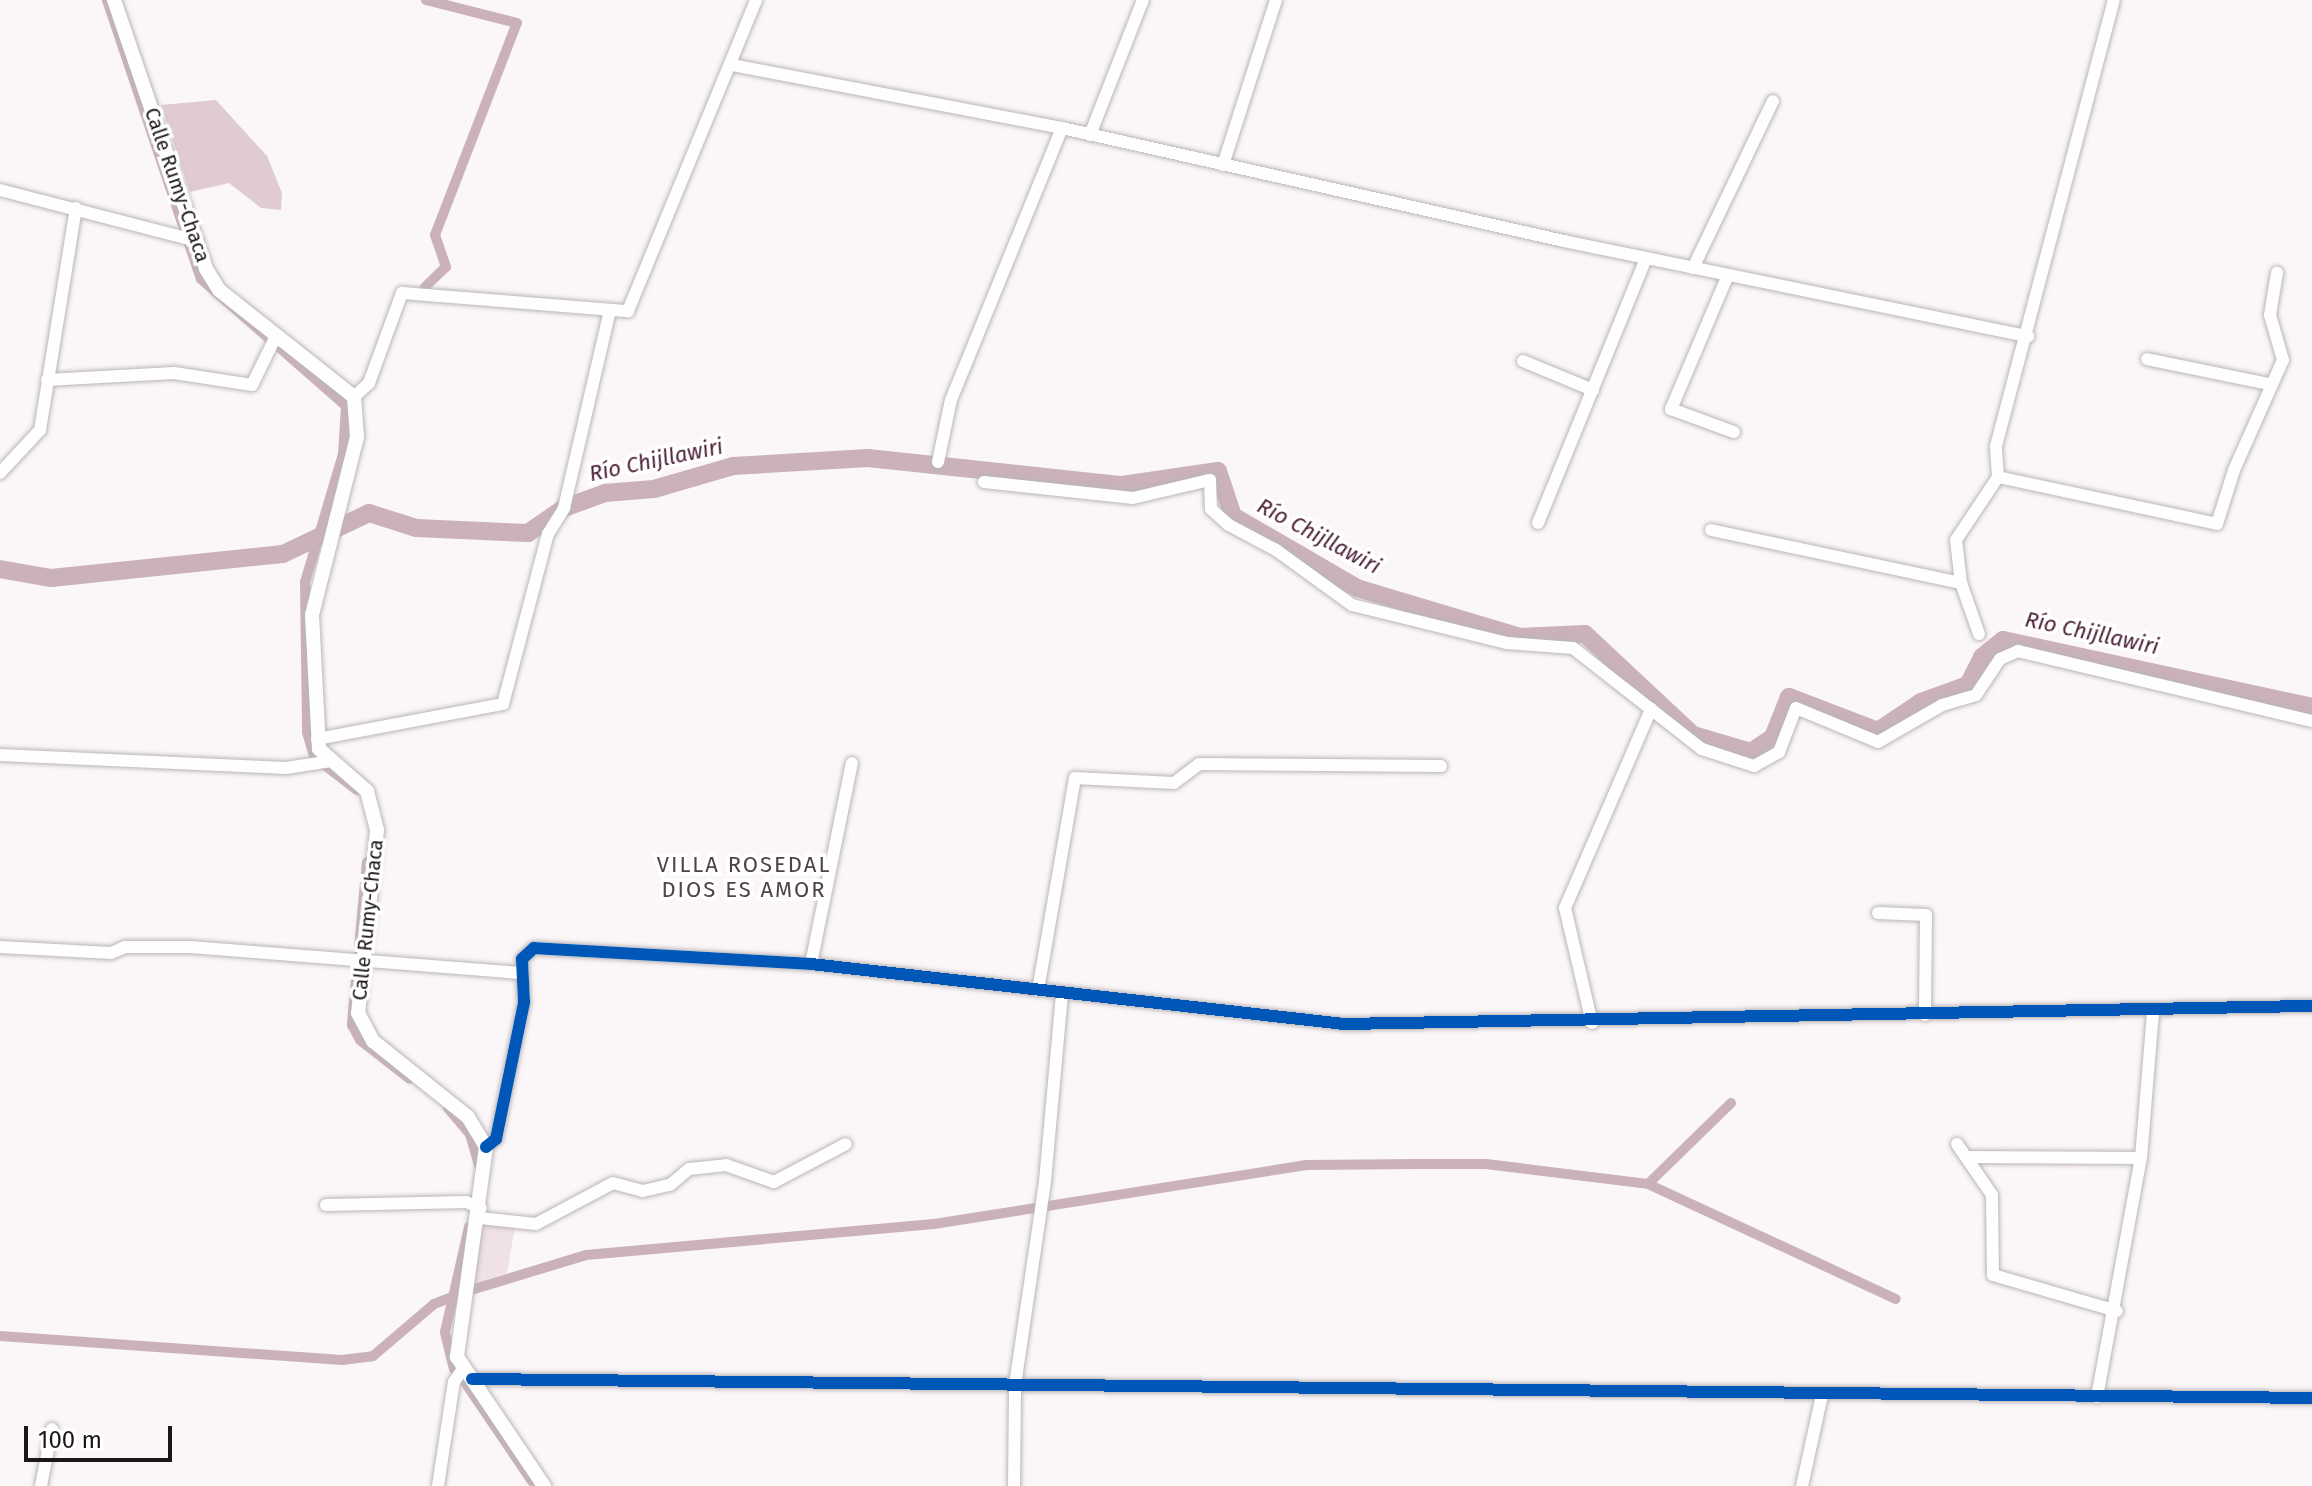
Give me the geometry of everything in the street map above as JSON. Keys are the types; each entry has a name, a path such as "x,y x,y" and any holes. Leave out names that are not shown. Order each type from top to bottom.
{"street":[{"name":"Calle Rumy-Chaca","path":"114,0 186,237 219,290 273,343 354,397"},
{"path":"610,311 564,508 548,534 503,704 317,739 312,615 334,518 357,437 354,397 369,383 402,293 628,311 732,65 756,0"},
{"path":"1090,135 1143,0"},
{"path":"1223,165 1276,0"},
{"path":"1979,634 1961,583 1956,540 1998,477 1996,446 2028,336 2114,0"},
{"path":"732,65 1062,128 1646,258 2028,336"},
{"path":"1693,268 1773,101"},
{"path":"938,462 951,400 1062,128"},
{"path":"0,190 186,237"},
{"path":"0,473 40,430 76,208"},
{"path":"1538,523 1646,258"},
{"path":"1998,477 2217,524 2269,384 2283,360 2270,315 2277,273"},
{"path":"1728,275 1671,409 1734,432"},
{"path":"47,380 174,373 252,385 273,343"},
{"path":"2147,359 2269,384"},
{"path":"1523,361 1593,390"},
{"path":"984,482 1133,498 1210,480 1211,509 1229,525 1276,550 1352,605 1507,643 1573,648 1702,749 1754,766 1779,752 1796,708 1878,742 1942,705 1976,695 2000,659 2018,651 2312,721"},
{"path":"1711,530 1961,583"},
{"path":"1592,1023 1565,908 1651,709"},
{"name":"Calle Rumy-Chaca","path":"317,739 326,763 367,791 374,808 356,963 361,1026 468,1117 486,1147"},
{"path":"0,755 326,763"},
{"path":"811,964 852,763"},
{"path":"1038,990 1075,778 1174,783 1199,764 1441,766"},
{"path":"1878,913 1926,915 1925,1015"},
{"path":"0,947 111,953 125,947 190,947 356,963 523,973"},
{"path":"544,1486 468,1373 455,1343 481,1213 486,1147 499,1123 524,1002 522,959 534,948 811,964 1344,1024 1592,1023 2312,1006"},
{"path":"1014,1486 1015,1385 1041,1203 1062,993"},
{"path":"2097,1397 2117,1311 2141,1158 2153,1012"},
{"path":"326,1205 466,1202 481,1213 536,1224 613,1183 643,1191 670,1185 689,1169 726,1165 774,1182 846,1144"},
{"path":"1957,1144 1968,1157 1996,1213 1993,1275 2117,1311"},
{"path":"1968,1157 2141,1158"},
{"path":"438,1486 454,1382 468,1373 1015,1385 2312,1398"},
{"path":"1802,1486 1822,1395"},
{"path":"41,1486 52,1429"}],"shaded area":[{"path":"216,100 267,156 282,193 281,210 261,208 229,183 190,192 161,105"},
{"path":"484,1223 515,1226 507,1273 472,1286"}],"waterway":[{"path":"107,0 201,279 346,406 343,454 305,582 307,732 314,757 357,790"},
{"path":"425,287 446,267 435,235 517,23 426,0"},
{"name":"Río Chijllawiri","path":"0,569 51,578 283,554 369,513 416,528 528,533 564,508 605,493 654,489 733,466 868,458 1122,485 1218,471 1233,516 1357,588 1520,637 1585,634 1693,735 1751,752 1773,737 1789,697 1878,731 1921,702 1968,685 1982,657 2003,640 2312,707"},
{"path":"367,862 352,1025 360,1040 410,1079"},
{"path":"1648,1184 1731,1103"},
{"path":"448,1108 470,1134 479,1166"},
{"path":"471,1290 586,1255 934,1224 1306,1165 1486,1164 1648,1184 1896,1299"},
{"path":"454,1369 445,1332 469,1227"},
{"path":"0,1336 342,1360 373,1356 434,1304 457,1295"},
{"path":"464,1381 532,1481"}],"cycle path":[{"path":"486,1147 496,1139 524,1002 522,959 534,948 811,964 1344,1024 2312,1006"},
{"path":"472,1379 2312,1398"}],"district":[{"name":"VILLA ROSEDAL DIOS ES AMOR","path":"744,876"}]}
